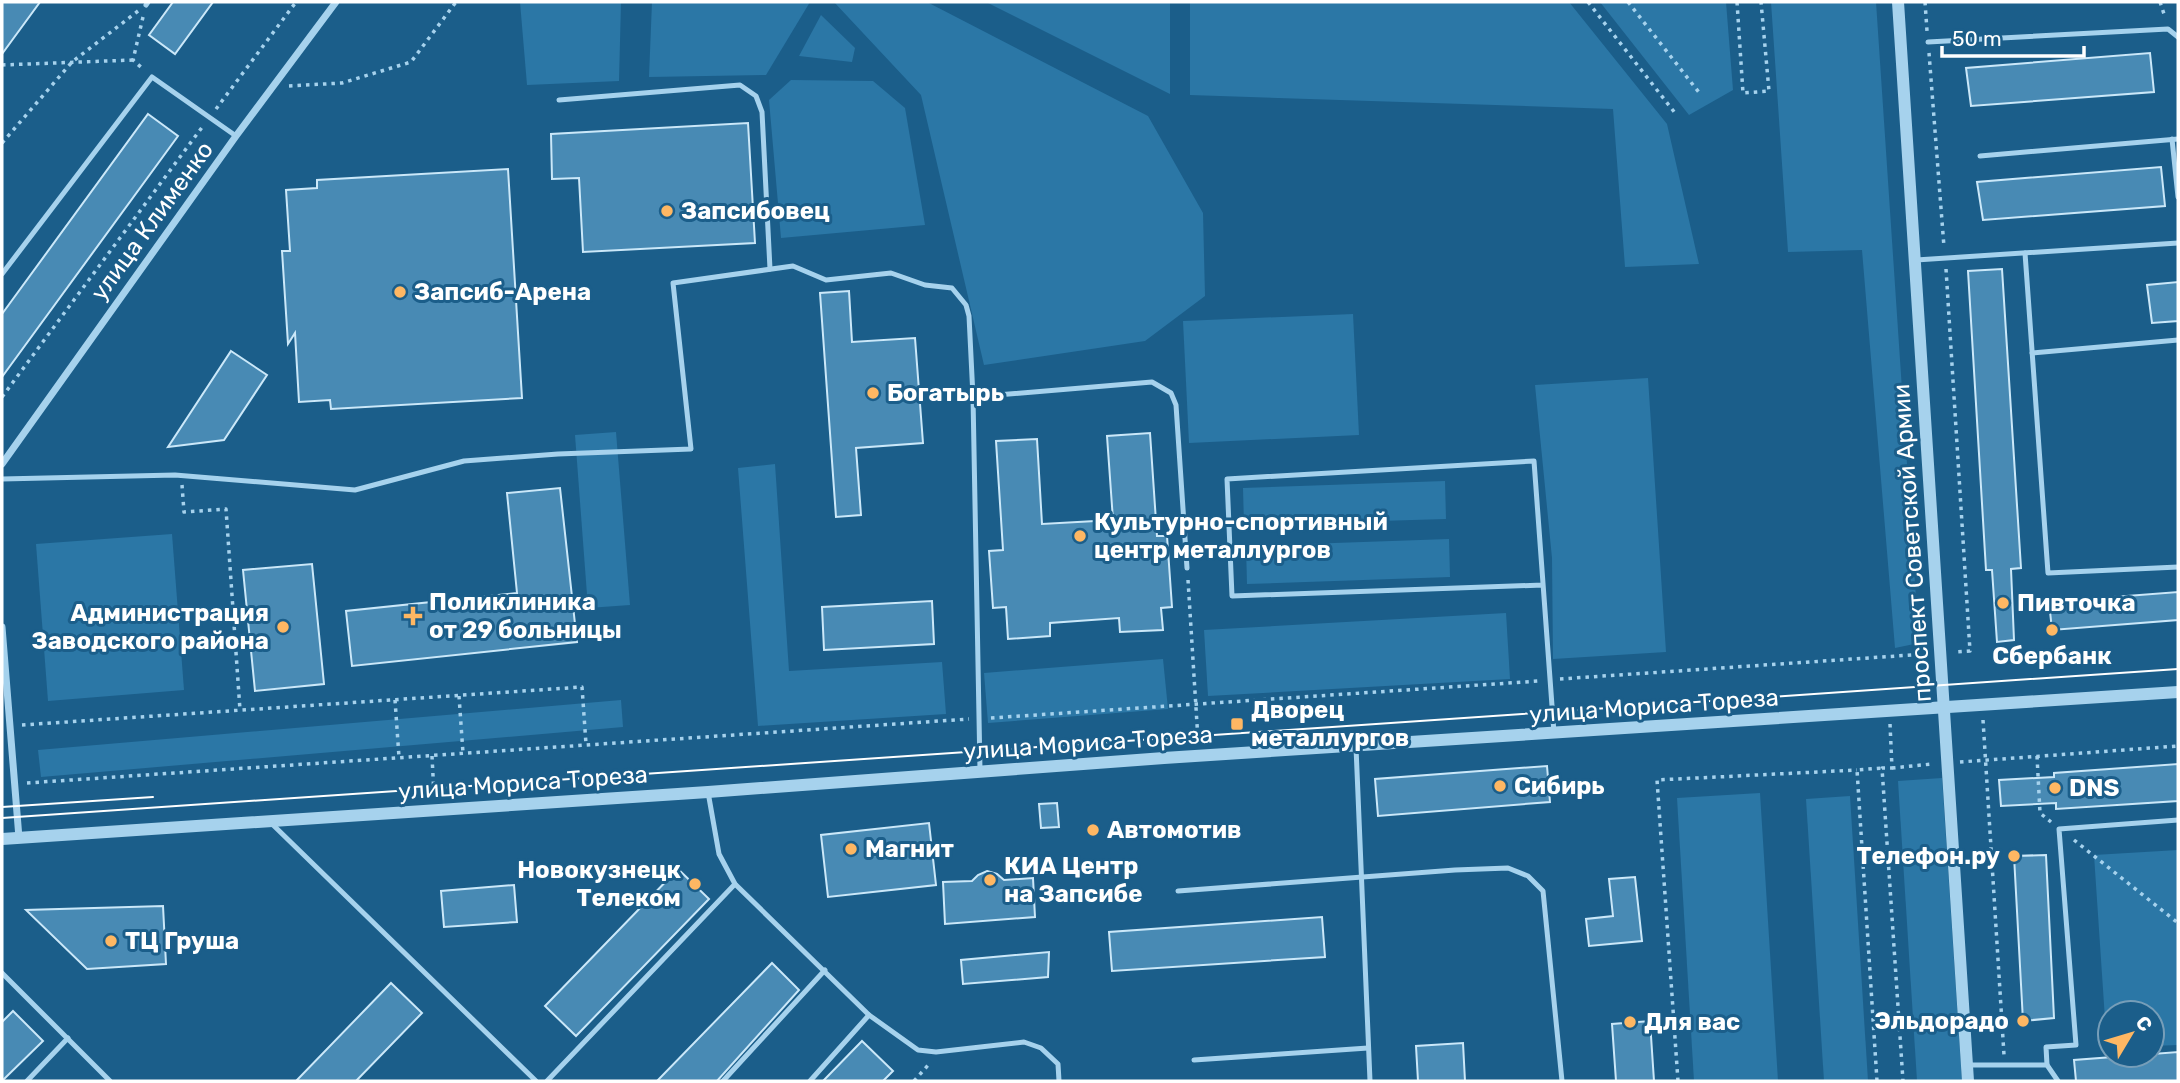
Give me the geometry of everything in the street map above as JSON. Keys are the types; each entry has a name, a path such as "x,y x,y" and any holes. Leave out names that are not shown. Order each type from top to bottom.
{"street":[{"name":"улица Клименко","path":"2,464 236,136 336,2"},
{"name":"проспект Советской Армии","path":"1898,2 1968,1081"},
{"path":"2,627 19,838"},
{"name":"улица Мориса Тореза","path":"2,839 2178,692"}],"lane":[{"path":"1928,42 2168,29 2178,37"},
{"path":"2,274 152,77 236,136"},
{"path":"559,100 740,85 756,96 762,112 770,269"},
{"path":"1980,156 2175,139 2178,197"},
{"path":"1916,260 2178,243"},
{"path":"2025,253 2048,573 2178,567"},
{"path":"2,479 181,476 355,490 464,461 691,449 673,283 793,266 826,280 891,273 925,285 952,288 966,305 969,316 980,772"},
{"path":"2032,353 2178,340"},
{"path":"973,397 1152,382 1171,393 1176,405 1187,568"},
{"path":"1543,584 1232,596 1227,479 1534,461 1554,733"},
{"path":"1356,747 1370,1081"},
{"path":"708,792 719,854 735,884 869,1015 918,1050 936,1052 1024,1042 1041,1048 1058,1064 1059,1081"},
{"path":"2058,1081 2048,1065 2046,1047 2076,1045 2059,829 2178,820"},
{"path":"268,821 536,1081"},
{"path":"1178,891 1455,870 1508,868 1528,876 1543,891 1562,1081"},
{"path":"547,1081 735,884"},
{"path":"723,1081 825,970"},
{"path":"2,973 110,1081"},
{"path":"810,1081 869,1015"},
{"path":"27,1081 68,1038"},
{"path":"1194,1060 1368,1048"},
{"path":"1966,1065 2048,1065"}],"path":[{"path":"2,397 296,2"},
{"path":"273,87 342,83 411,62 456,2"},
{"path":"1588,2 1675,113"},
{"path":"1628,2 1701,95"},
{"path":"1737,2 1743,93 1769,91 1761,2"},
{"path":"1924,2 1945,258 1970,651"},
{"path":"133,60 147,3"},
{"path":"2,143 72,62 147,3"},
{"path":"2,65 133,60 152,77"},
{"path":"181,476 184,512 226,509 240,710"},
{"path":"1187,568 1197,726"},
{"path":"9,726 582,687 586,745"},
{"path":"459,696 463,754"},
{"path":"395,700 399,758"},
{"path":"1982,706 2005,1065"},
{"path":"1889,712 1892,768"},
{"path":"1678,1081 1657,780 1892,768 2178,746"},
{"path":"432,756 435,810"},
{"path":"2037,757 2040,813 2178,923"},
{"path":"1882,768 1903,1081"},
{"path":"1857,770 1877,1081"},
{"path":"914,1081 928,1067 936,1052"}],"shaded area":[{"path":"520,2 621,2 619,81 527,85"},
{"path":"652,2 810,2 766,75 649,77"},
{"path":"834,2 927,2 1148,116 1203,213 1205,296 1145,341 984,365 921,95"},
{"path":"986,2 1170,2 1170,94"},
{"path":"1190,2 1569,2 1667,124 1699,264 1625,267 1613,109 1190,95"},
{"path":"1600,2 1726,2 1733,90 1689,115"},
{"path":"1771,2 1876,2 1919,643 1895,648 1862,250 1788,252"},
{"path":"821,15 855,48 852,62 799,56"},
{"path":"791,80 873,81 905,108 925,225 781,238 769,100"},
{"path":"1353,314 1359,435 1189,443 1183,321"},
{"path":"1648,378 1666,652 1553,659 1552,558 1535,385"},
{"path":"616,432 630,605 588,608 575,435"},
{"path":"775,464 789,671 942,662 946,714 758,726 738,468"},
{"path":"1445,481 1446,519 1244,525 1243,488"},
{"path":"172,534 184,690 48,701 36,544"},
{"path":"1449,539 1450,577 1247,584 1246,546"},
{"path":"1506,613 1510,679 1208,696 1204,630"},
{"path":"1163,659 1168,709 988,723 984,673"},
{"path":"621,700 623,727 41,777 38,750"},
{"path":"1942,778 1962,1081 1917,1081 1898,781"},
{"path":"1760,793 1778,1081 1694,1081 1677,798"},
{"path":"1850,796 1868,1081 1824,1081 1806,799"},
{"path":"2178,850 2178,1045 2166,1045 2166,999 2104,999 2094,855"}],"building":[{"path":"2,2 40,2 2,54"},
{"path":"173,2 213,2 175,54 149,35"},
{"path":"2150,53 2154,92 1971,106 1966,68"},
{"path":"148,114 178,136 2,377 2,314"},
{"name":"Запсибовец","path":"748,123 755,243 583,252 579,178 552,179 551,134"},
{"path":"2161,167 2165,206 1983,220 1977,182"},
{"name":"Запсиб-Арена","path":"508,169 522,398 331,409 330,400 299,402 295,333 288,344 282,251 290,251 286,190 317,188 317,180"},
{"path":"2002,269 2021,568 2011,569 2014,640 1997,642 1992,570 1986,570 1968,271"},
{"path":"2178,282 2178,321 2152,323 2147,285"},
{"name":"Богатырь","path":"849,291 852,342 915,338 923,443 856,448 861,515 836,517 820,293"},
{"path":"231,351 267,375 224,440 168,447"},
{"name":"Культурно-спортивный центр металлургов","path":"1150,433 1157,536 1167,536 1172,607 1161,608 1163,630 1120,632 1119,618 1050,623 1050,636 1008,639 1006,607 993,608 989,551 1003,550 996,441 1037,439 1042,524 1113,520 1107,436"},
{"path":"560,488 577,642 352,666 346,611 517,593 507,493"},
{"name":"Администрация Заводского района","path":"312,564 324,684 255,691 243,570"},
{"path":"2178,592 2178,620 2052,630 2049,602"},
{"path":"932,601 934,644 824,650 822,607"},
{"path":"2178,764 2178,801 2056,809 2056,803 2001,806 1999,780"},
{"path":"1547,766 1550,802 1378,816 1375,779"},
{"path":"1057,803 1059,827 1041,828 1039,804"},
{"path":"929,823 936,885 828,897 821,835"},
{"path":"2046,855 2054,1018 2023,1021 2014,856"},
{"path":"678,869 709,899 576,1036 545,1006"},
{"path":"987,871 1004,880 1033,878 1035,917 945,924 943,882 972,881"},
{"path":"1635,877 1642,941 1589,946 1586,919 1613,916 1609,879"},
{"path":"514,885 517,922 444,927 441,891"},
{"name":"ТЦ Груша","path":"163,906 166,964 87,969 26,910"},
{"path":"1322,917 1325,957 1112,971 1109,932"},
{"path":"1049,952 1048,977 963,984 961,960"},
{"path":"772,963 799,990 717,1081 657,1081"},
{"path":"391,983 422,1013 356,1081 296,1081"},
{"path":"13,1011 43,1041 2,1081 2,1022"},
{"path":"1650,1021 1654,1081 1616,1081 1612,1024"},
{"path":"862,1041 893,1071 883,1081 823,1081"},
{"path":"1463,1043 1465,1081 1418,1081 1416,1046"},
{"path":"2178,1052 2178,1081 2076,1081 2074,1060 2096,1058 2096,1069 2166,1069 2166,1053"}],"tram line":[{"path":"2,818 2178,669"},
{"path":"2,807 153,797"}],"place":[{"name":"Запсибовец","path":"667,211"},
{"name":"Запсиб-Арена","path":"400,292"},
{"name":"Богатырь","path":"873,393"},
{"name":"Культурно-спортивный центр металлургов","path":"1080,536"},
{"name":"Пивточка","path":"2003,603"},
{"name":"Поликлиника от 29 больницы","path":"413,616"},
{"name":"Администрация Заводского района","path":"283,627"},
{"name":"Сбербанк","path":"2052,630"},
{"name":"Дворец металлургов","path":"1237,724"},
{"name":"Сибирь","path":"1500,786"},
{"name":"DNS","path":"2055,788"},
{"name":"Автомотив","path":"1093,830"},
{"name":"Магнит","path":"851,849"},
{"name":"Телефон.ру","path":"2014,856"},
{"name":"КИА Центр на Запсибе","path":"990,880"},
{"name":"Новокузнецк Телеком","path":"695,884"},
{"name":"ТЦ Груша","path":"111,941"},
{"name":"Эльдорадо","path":"2023,1021"},
{"name":"Для вас","path":"1630,1022"}]}
